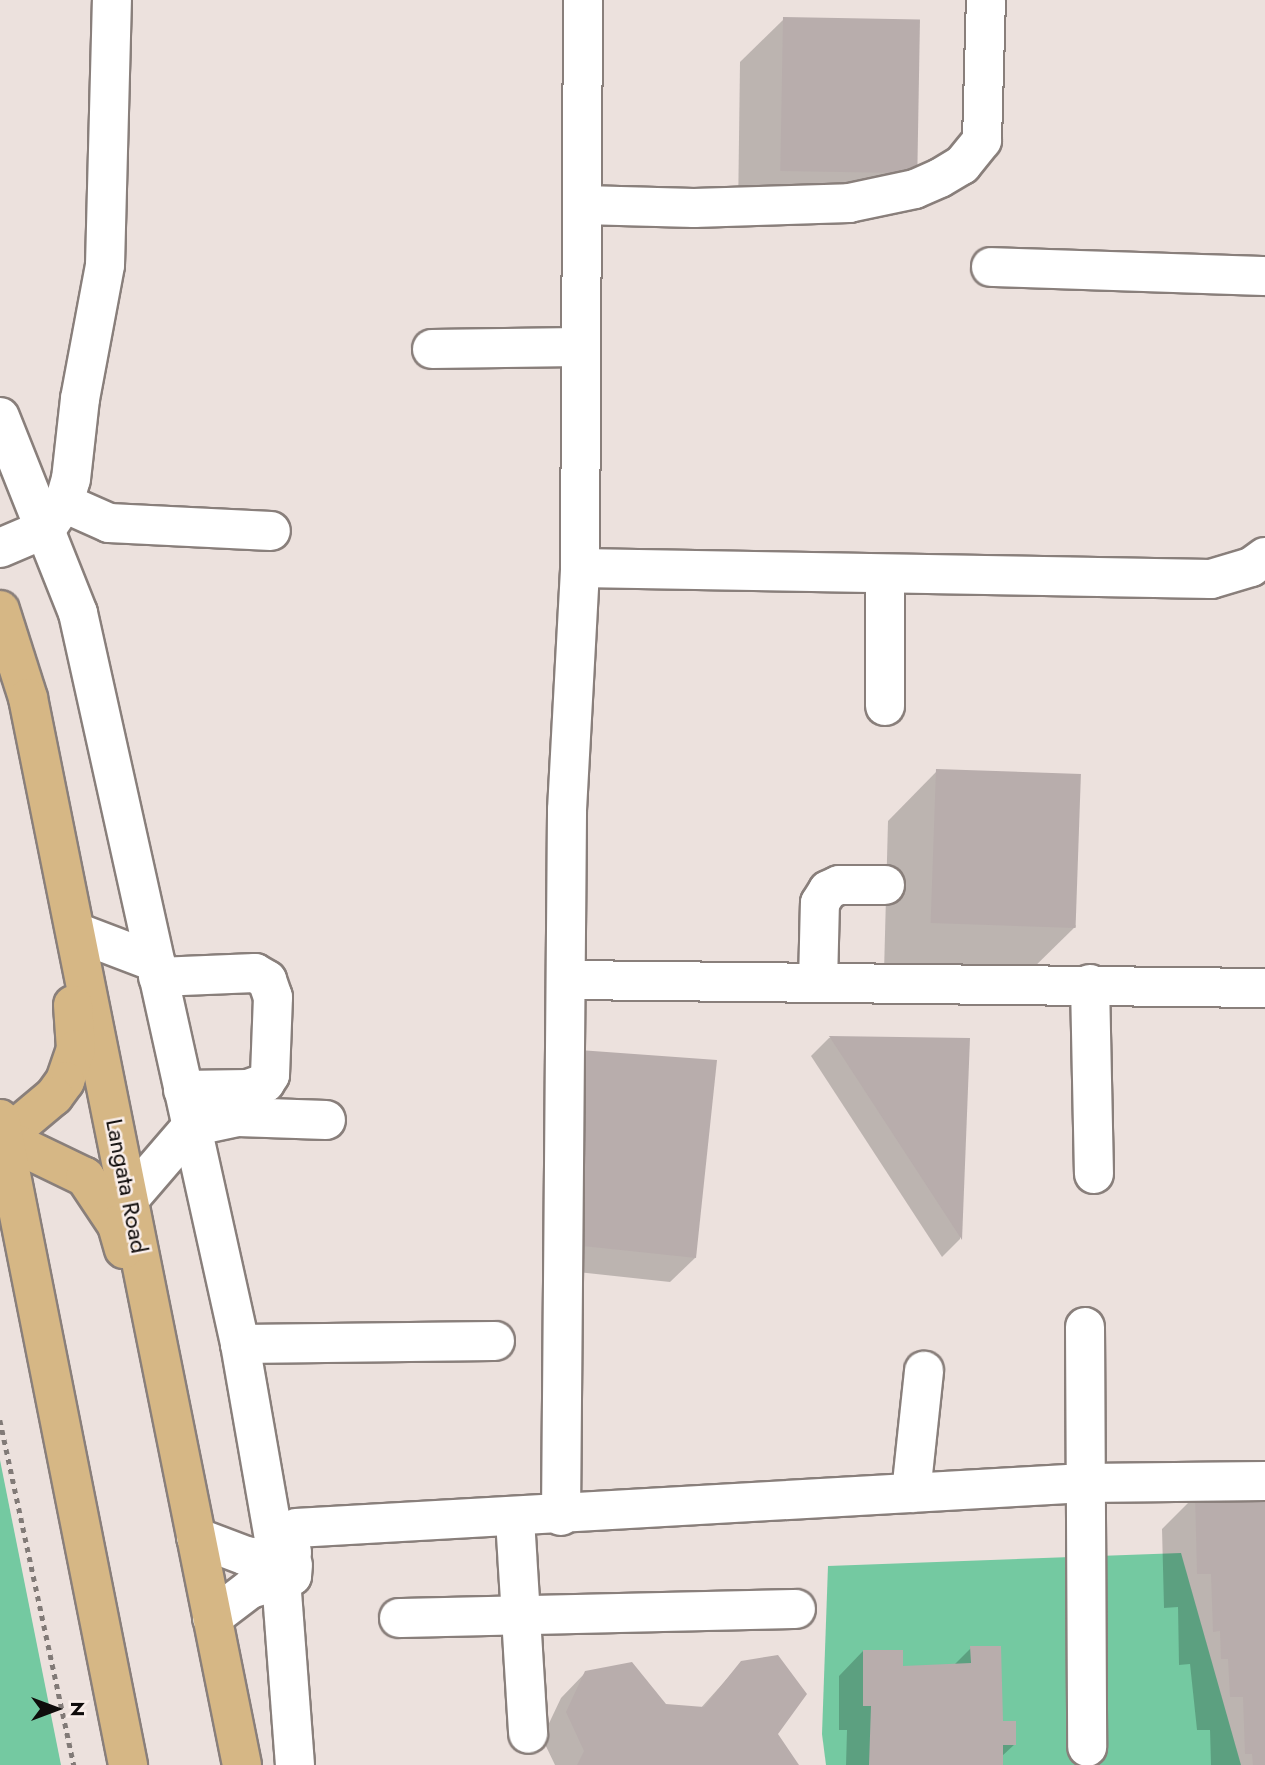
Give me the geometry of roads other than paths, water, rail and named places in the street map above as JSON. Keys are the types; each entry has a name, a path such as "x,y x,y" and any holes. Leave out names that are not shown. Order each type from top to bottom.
{"main road":[{"name":"Langata Road","path":"0,610 28,698 242,1765"},
{"path":"1,1132 54,1096 72,1068 76,1049 28,698"},
{"path":"1,1132 85,1177 103,1201 117,1225 171,1411"},
{"path":"1,1132 128,1765"}],"street":[{"path":"56,515 105,265 112,0"},
{"path":"561,1516 570,700 580,568 578,347 583,205 583,0"},
{"path":"583,205 694,208 849,203 915,189 940,177 962,165 982,141 986,0"},
{"path":"991,267 1265,276"},
{"path":"432,349 578,347"},
{"path":"0,417 56,515 240,1344 280,1570 295,1765"},
{"path":"0,548 56,515 109,523 271,531"},
{"path":"580,568 1211,579 1251,567 1265,557"},
{"path":"884,574 884,706"},
{"path":"818,983 819,914 828,891 839,885 885,885"},
{"path":"76,932 157,970 256,972 267,980 273,997 270,1075 265,1083 248,1089 183,1090"},
{"path":"569,980 1265,988"},
{"path":"1090,984 1094,1174"},
{"path":"130,1198 191,1127 238,1117 326,1120"},
{"path":"1086,1327 1087,1747"},
{"path":"240,1344 495,1341"},
{"path":"911,1493 924,1371"},
{"path":"212,1618 290,1562 296,1528 515,1519 1085,1483 1265,1481"},
{"path":"515,1519 528,1734"},
{"path":"196,1537 280,1570"},
{"path":"399,1618 796,1609"}]}
